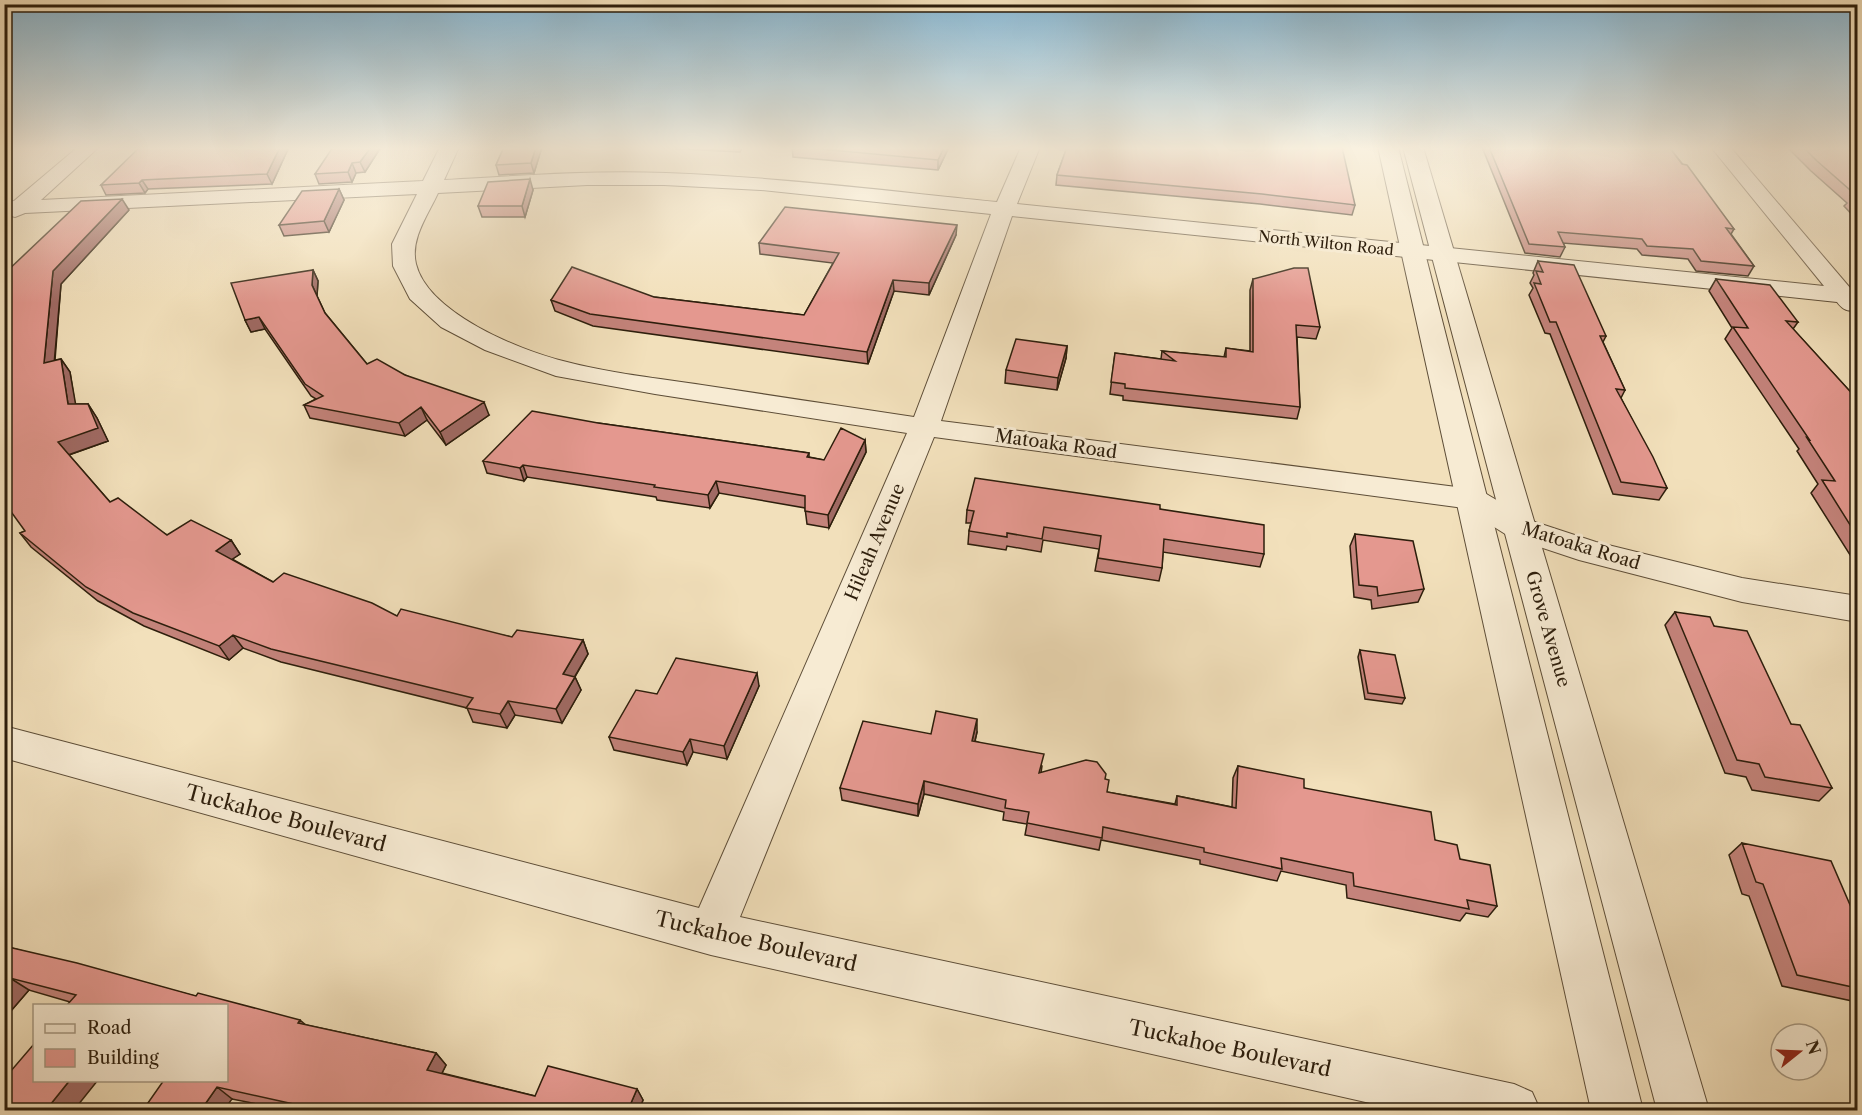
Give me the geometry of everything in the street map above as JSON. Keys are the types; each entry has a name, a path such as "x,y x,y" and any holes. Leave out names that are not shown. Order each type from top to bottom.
{"street":[{"path":"10,212 26,199"},
{"name":"North Wilton Road","path":"10,212 236,199"},
{"name":"Matoaka Road","path":"424,199 403,244 405,266 419,294 450,322 495,345 567,370 655,386 924,427 1472,499 1521,529 1591,552 1742,590 1857,609"},
{"name":"North Wilton Road","path":"907,199 1850,296"},
{"name":"Hileah Avenue","path":"711,933 924,427 1008,199"},
{"name":"Grove Avenue","path":"1408,199 1521,529 1683,1110"},
{"name":"Grove Avenue","path":"1420,199 1472,499 1617,1110"},
{"path":"1765,199 1850,296 1857,313"},
{"name":"Tuckahoe Boulevard","path":"4,742 711,933 1514,1110"}],"building":[{"path":"122,199 53,271 44,363 61,359 68,404 88,404 98,428 58,442 110,502 118,498 167,535 191,520 231,540 216,551 273,582 284,573 372,603 397,616 401,609 512,637 517,630 583,640 563,674 575,677 556,709 508,701 500,714 466,708 473,698 271,649 233,635 219,646 133,613 86,587 20,533 25,531 4,502 4,274 81,201"},
{"path":"297,199 334,199 324,221 279,225"},
{"path":"481,199 524,199 522,206 478,206"},
{"path":"1305,199 1354,199 1355,205"},
{"path":"1510,199 1712,199 1734,229 1726,228 1754,266 1701,261 1693,249 1647,246 1642,239 1558,232 1565,247 1529,244"},
{"path":"785,207 957,225 929,283 893,280 867,352 590,314 551,300 572,267 654,297 804,315 839,253 759,243"},
{"path":"1538,261 1574,265 1606,336 1600,336 1625,390 1616,389 1667,488 1621,482 1556,322 1550,322 1534,283 1541,284 1536,271 1543,272"},
{"path":"1294,268 1308,268 1320,327 1296,325 1300,407 1125,388 1125,384 1111,382 1115,353 1175,361 1162,351 1226,357 1226,348 1253,352 1253,279"},
{"path":"313,270 312,285 325,313 367,364 377,359 405,375 484,402 440,432 421,407 399,423 304,405 323,396 305,384 259,317 245,320 231,283"},
{"path":"1716,279 1770,285 1798,322 1786,321 1857,399 1857,536 1822,480 1835,481 1733,327 1748,328"},
{"path":"1016,339 1067,346 1058,378 1006,370"},
{"path":"532,411 598,423 809,453 807,457 824,460 841,428 865,440 828,515 805,511 805,496 716,481 708,495 523,465 520,468 483,461"},
{"path":"975,478 1160,505 1160,509 1264,525 1264,554 1164,539 1162,568 1098,558 1101,536 1044,527 1042,539 1007,533 1007,537 969,531 974,511 967,510"},
{"path":"1355,534 1413,541 1424,589 1378,596 1377,587 1359,585"},
{"path":"1675,612 1710,617 1714,626 1747,631 1791,724 1800,725 1832,788 1765,777 1759,764 1737,760"},
{"path":"1360,650 1395,655 1405,698 1368,693"},
{"path":"676,658 757,673 724,746 690,739 683,752 609,737 636,690 657,694"},
{"path":"936,711 977,719 972,741 1044,754 1039,773 1086,760 1097,762 1106,774 1105,779 1109,780 1107,792 1177,805 1177,796 1236,808 1238,766 1304,779 1304,788 1431,812 1435,840 1457,845 1460,859 1490,865 1497,906 1467,900 1469,909 1354,886 1353,873 1281,858 1282,869 1204,852 1204,848 1103,827 1102,838 1027,823 1029,812 1005,808 1006,800 924,781 918,804 840,788 863,721 931,734"},
{"path":"1742,843 1831,861 1857,921 1857,988 1797,975 1763,884 1756,882"},
{"path":"4,946 77,963 196,996 198,993 300,1020 298,1023 436,1053 427,1070 535,1096 548,1066 637,1089 628,1110 315,1110 217,1087 201,1110 143,1110 163,1082 228,1082 228,1004 68,1004 76,995 10,978 4,984"},
{"path":"33,1045 33,1082 68,1082 46,1110 4,1110 4,1079"}]}
